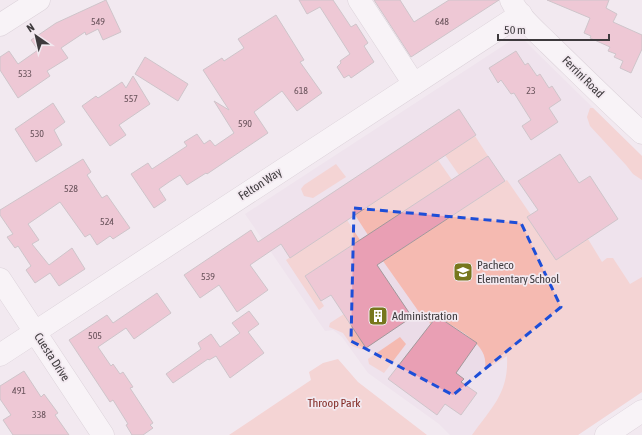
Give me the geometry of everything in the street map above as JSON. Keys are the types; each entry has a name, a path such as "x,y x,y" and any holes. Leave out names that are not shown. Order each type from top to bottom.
{"street":[{"path":"0,25 39,0"},
{"path":"359,0 414,84"},
{"name":"Felton Way","path":"0,355 414,84 516,7"},
{"name":"Ferrini Road","path":"516,7 593,88 642,133"},
{"name":"Cuesta Drive","path":"0,279 103,435"},
{"path":"606,435 642,411"}],"highlighted area":[{"path":"354,208 521,223 561,307 453,395 351,341"}],"shaded area":[{"name":"Pacheco Elementary School","path":"515,38 522,38 642,156 642,392 578,435 450,435 439,424 368,373 342,337 333,330 325,331 245,214"}],"green space":[{"path":"590,108 593,108 642,156 642,180 633,174 590,126 587,117"},
{"path":"475,136 488,156 459,175 445,155"},
{"path":"438,160 452,180 368,235 355,215"},
{"path":"336,164 346,177 313,198 304,196 301,189 304,185"},
{"path":"507,180 531,215 527,217 556,260 588,239 602,262 607,258 613,258 630,284 642,277 642,392 578,435 472,435 498,399 502,390 507,369 507,356 484,371 485,361 483,353 478,345 471,338 437,316 430,324 428,317 419,312 383,261"},
{"path":"347,220 360,240 305,276 324,306 319,310 286,260"},
{"path":"344,314 366,348 363,350 352,346 343,333 329,327 330,323"},
{"path":"400,337 406,344 384,373 369,364 368,359"},
{"name":"Throop Park","path":"338,359 358,382 427,435 229,435 311,380 309,372 323,363"}],"building":[{"path":"106,0 121,32 103,40 98,29 86,35 85,32 61,48 68,58 47,71 50,76 18,98 0,70 0,57 9,51 18,64 38,50 31,40 56,23"},
{"path":"299,0 333,0 351,27 356,24 368,43 364,46 374,62 351,78 349,75 344,78 337,67 341,63 340,61 350,54 320,7 307,14"},
{"path":"374,0 400,0 414,22 449,0 499,0 411,57"},
{"path":"547,0 609,0 606,8 617,14 613,22 642,35 642,49 631,73 620,68 623,61 614,57 616,54 608,51 610,47 590,38 591,36 584,33 590,18"},
{"path":"276,15 304,60 300,62 322,93 297,111 282,91 254,112 268,133 207,174 206,173 187,185 180,175 169,182 159,189 166,200 154,208 131,174 148,163 152,169 187,146 184,142 197,134 204,144 210,140 215,146 234,133 214,101 229,110 203,70 222,58 224,61 244,48 238,39"},
{"path":"516,51 525,65 528,63 537,76 540,74 549,88 552,86 561,100 549,108 558,122 531,140 522,126 531,120 514,93 511,94 501,80 498,83 489,68"},
{"path":"145,57 188,84 178,101 135,74"},
{"path":"133,76 150,104 119,125 126,135 110,146 82,106 96,96 98,98 122,82 126,88"},
{"path":"53,103 65,122 54,130 62,145 36,162 15,129"},
{"path":"459,109 476,135 290,258 281,244 250,265 268,290 237,312 219,285 200,298 184,275 251,230 258,242"},
{"path":"560,154 579,183 590,176 618,219 556,260 527,217 538,210 518,181"},
{"path":"488,156 505,181 377,265 412,317 366,348 331,295 321,301 305,276"},
{"path":"83,159 91,172 87,175 102,198 107,195 130,228 113,239 110,236 97,245 90,234 85,237 60,202 28,224 39,240 32,244 49,265 72,248 85,269 59,286 50,273 35,283 26,270 31,266 18,246 15,248 7,237 13,234 0,215 0,210"},
{"path":"157,293 171,313 134,339 126,328 98,347 111,366 113,364 120,374 123,372 133,387 130,388 153,423 150,425 153,428 143,435 132,435 126,425 128,424 113,400 110,402 69,340 107,315 113,323"},
{"path":"249,311 259,324 248,332 264,353 230,378 216,356 209,360 208,359 173,383 166,374 201,349 198,343 211,334 220,347 240,333 232,323"},
{"path":"437,316 477,343 456,373 464,379 461,382 477,393 461,415 445,404 437,415 388,379"},
{"path":"24,371 41,397 44,394 58,413 55,415 69,435 13,435 3,420 11,415 0,399 0,386"}],"place":[{"name":"Pacheco Elementary School","path":"463,272"},
{"name":"Administration","path":"378,316"}]}
